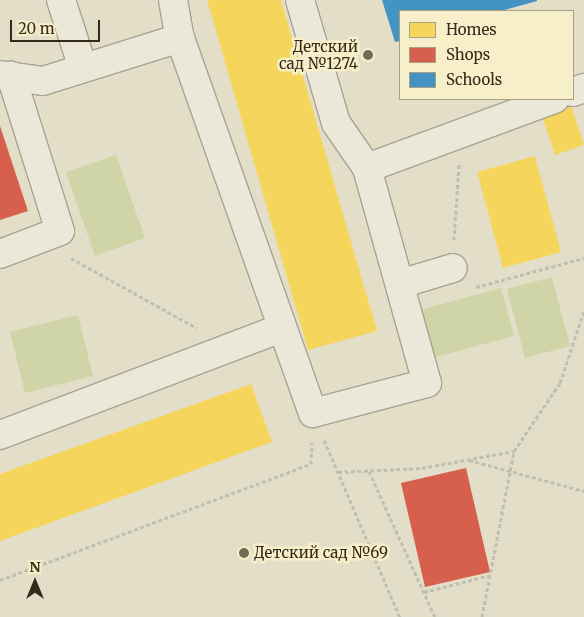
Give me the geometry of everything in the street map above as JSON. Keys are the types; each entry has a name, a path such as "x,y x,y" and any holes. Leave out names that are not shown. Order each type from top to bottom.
{"lane":[{"path":"61,0 83,68"},
{"path":"173,0 180,38 313,413 428,382 367,168 336,123 300,0"},
{"path":"0,254 40,241 60,231 5,75 43,80 180,38"},
{"path":"367,168 553,100"},
{"path":"400,284 453,268"},
{"path":"0,435 282,328"}],"path":[{"path":"453,268 461,133"},
{"path":"40,241 233,348"},
{"path":"472,289 584,258"},
{"path":"482,617 514,451 560,383 584,311"},
{"path":"313,413 400,617"},
{"path":"0,580 311,464 313,413"},
{"path":"338,472 422,468 514,451"},
{"path":"467,460 584,491"},
{"path":"369,471 435,617"},
{"path":"424,592 490,575"}],"green space":[{"path":"116,155 145,238 95,256 66,172"},
{"path":"552,277 570,346 525,358 507,289"},
{"path":"501,288 514,336 432,358 420,310"},
{"path":"78,315 93,376 25,393 10,332"}],"building: Homes":[{"path":"207,0 281,0 377,331 308,350"},
{"path":"569,100 584,145 555,155 542,116"},
{"path":"535,156 561,252 503,268 477,172"},
{"path":"251,384 272,442 0,541 0,474"}],"building: Shops":[{"path":"0,126 28,211 0,220"},
{"path":"466,468 490,572 425,587 401,483"}],"building: Schools":[{"path":"382,0 537,0 505,10 399,10 399,41 395,42"}],"place":[{"name":"Детский сад №1274","path":"368,55"},
{"name":"Детский сад №69","path":"244,553"}]}
